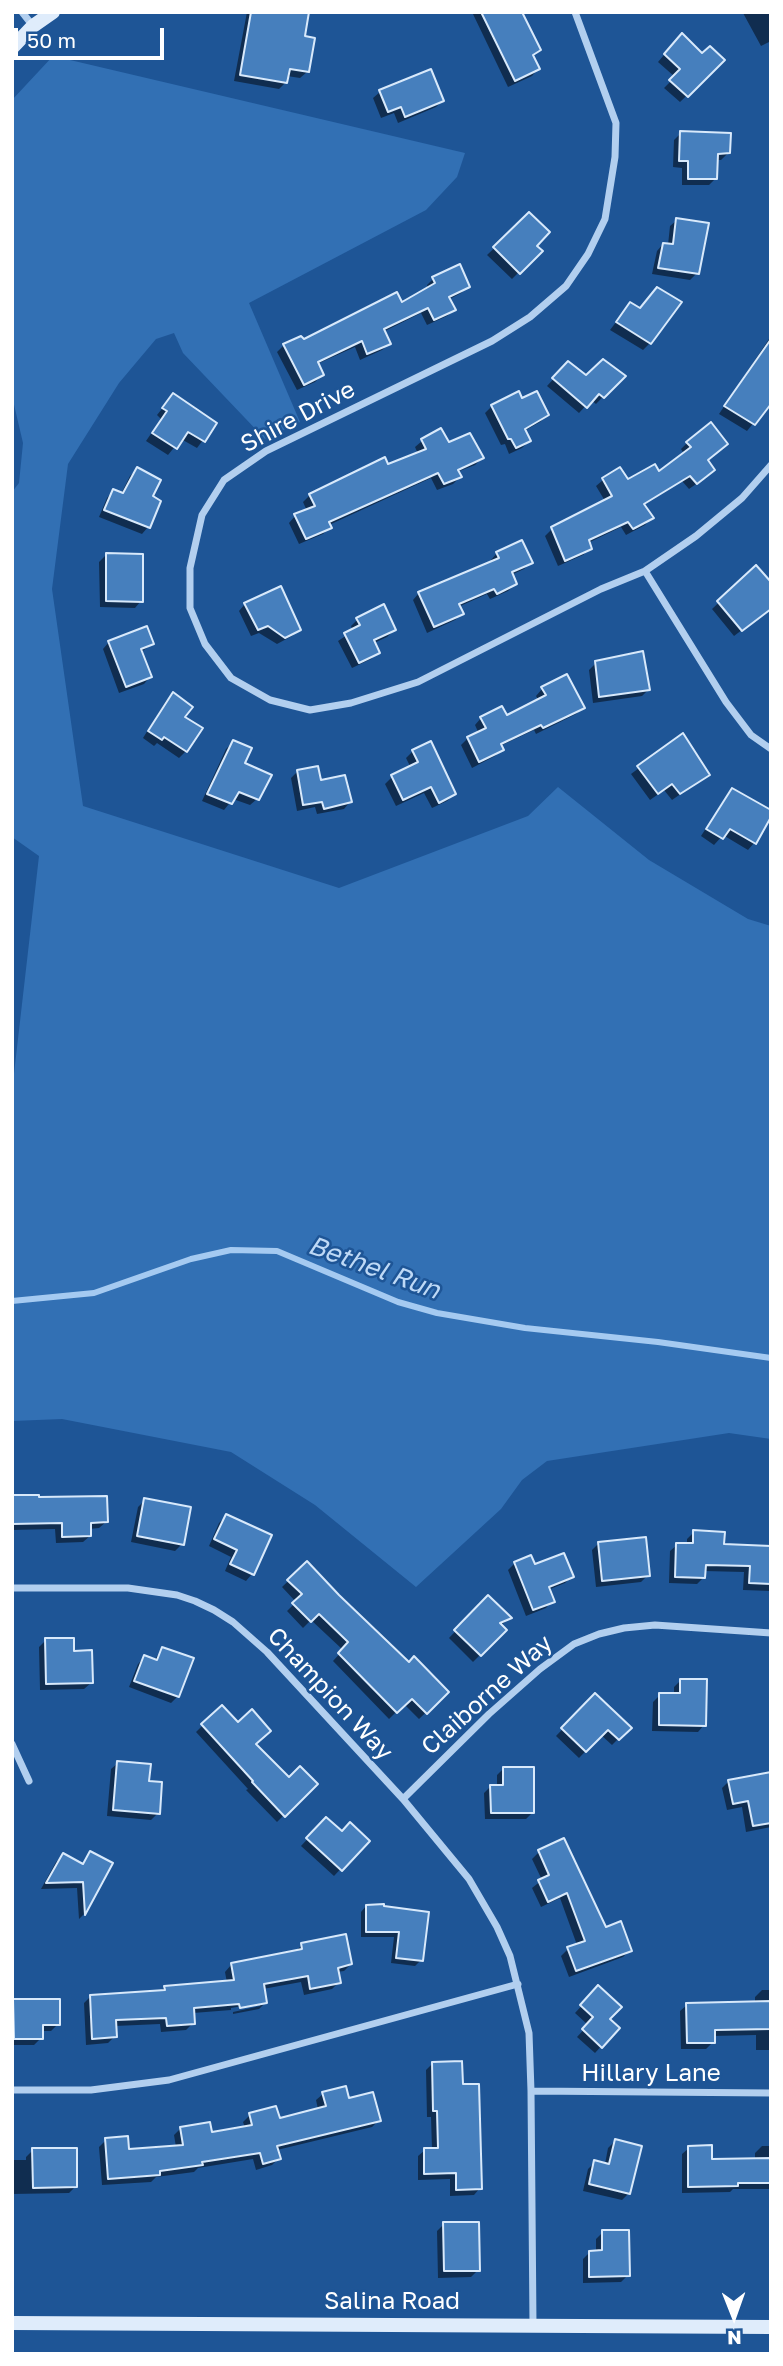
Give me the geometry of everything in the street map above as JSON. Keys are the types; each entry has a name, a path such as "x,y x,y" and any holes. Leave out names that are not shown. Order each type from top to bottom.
{"street":[{"path":"22,12 33,26"},
{"path":"12,48 33,26 53,12"},
{"path":"576,15 587,12"},
{"name":"Shire Drive","path":"576,15 616,123 615,158 605,219 588,254 566,286 530,317 492,341 266,451 224,480 202,515 190,568 190,608 205,644 231,678 270,700 310,710 351,703 418,682 601,589 645,571 696,536 742,498 771,465"},
{"path":"645,571 726,702 751,735 771,749"},
{"name":"Champion Way","path":"12,1588 128,1588 177,1595 214,1610 233,1622 267,1652 403,1798 469,1879 510,1956 529,2033 533,2325"},
{"name":"Claiborne Way","path":"403,1798 489,1714 540,1669 574,1644 598,1634 655,1625 771,1633"},
{"path":"12,1745 29,1781"},
{"path":"12,2090 91,2090 169,2080 518,1984"},
{"name":"Hillary Lane","path":"531,2091 771,2093"},
{"name":"Salina Road","path":"12,2323 771,2327"}],"shaded area":[{"path":"53,56 465,153 457,177 426,210 249,303 300,422 265,439 183,353 174,333 156,339 119,383 68,464 52,589 83,806 339,888 528,816 558,787 649,860 748,919 771,926 771,1439 729,1433 547,1461 522,1480 501,1509 416,1587 315,1505 231,1452 62,1419 12,1421 12,1091 39,856 12,837 12,492 19,483 23,443 12,396 12,100"}],"building":[{"path":"251,12 309,12 305,36 315,38 309,72 290,69 287,83 240,75"},
{"path":"481,12 522,12 541,50 533,55 540,69 515,81"},
{"path":"682,33 702,53 710,46 725,60 688,97 669,80 680,69 664,54"},
{"path":"431,69 444,101 405,117 401,107 388,112 379,90"},
{"path":"680,131 731,133 730,153 718,154 717,179 688,179 688,161 679,161"},
{"path":"529,212 550,232 537,246 543,251 520,274 493,247"},
{"path":"676,218 709,223 699,274 658,268 663,243 673,244"},
{"path":"460,264 470,287 449,297 456,310 434,320 428,308 384,329 391,344 367,354 362,341 318,362 324,375 304,385 283,344 301,336 304,339 397,292 402,302 435,283 432,277"},
{"path":"657,287 682,302 651,344 616,322 630,302 640,308"},
{"path":"771,339 771,404 755,425 724,406"},
{"path":"603,359 626,376 604,398 599,394 587,408 552,378 568,361 586,375"},
{"path":"519,391 522,398 537,391 549,415 525,429 531,441 516,448 511,439 508,439 491,405"},
{"path":"173,393 217,423 205,442 188,432 177,449 152,433 167,411 162,408"},
{"path":"711,422 728,444 708,460 715,470 697,484 690,476 644,504 654,518 633,529 628,522 589,540 592,549 565,561 551,527 612,496 602,478 620,467 628,479 655,464 659,471 691,447 686,442"},
{"path":"441,428 449,442 470,433 484,458 458,470 462,477 444,484 438,473 329,522 332,528 306,539 294,514 315,506 309,494 385,457 388,464 426,449 421,439"},
{"path":"137,467 161,480 153,496 161,501 150,528 104,510 113,489 123,493"},
{"path":"522,540 533,563 512,572 517,584 497,594 494,589 459,604 464,614 434,627 418,592 499,558 496,552"},
{"path":"106,553 143,554 143,602 106,601"},
{"path":"756,565 771,582 771,609 742,631 717,601"},
{"path":"281,586 301,630 285,638 268,626 258,630 244,603"},
{"path":"384,604 396,630 374,640 380,653 359,663 344,633 360,625 356,618"},
{"path":"147,626 154,644 141,649 152,677 126,687 108,641"},
{"path":"643,651 650,690 599,697 595,661"},
{"path":"567,674 585,708 501,744 504,750 479,762 467,737 486,728 480,717 502,706 507,715 546,695 541,687"},
{"path":"173,692 193,707 185,717 203,728 187,752 164,737 162,740 148,731"},
{"path":"683,733 710,775 680,794 672,784 658,794 637,766"},
{"path":"233,740 252,748 245,763 272,775 259,800 239,792 232,804 207,794"},
{"path":"431,741 456,794 439,803 431,787 403,800 391,775 418,762 412,750"},
{"path":"318,766 321,780 345,775 352,802 324,809 322,802 303,805 297,770"},
{"path":"732,788 771,810 771,817 756,844 730,829 723,839 706,829"},
{"path":"12,1495 107,1496 108,1522 91,1523 91,1536 62,1537 62,1523 12,1524"},
{"path":"144,1498 191,1507 184,1545 137,1536"},
{"path":"226,1514 272,1535 254,1575 230,1564 237,1550 214,1539"},
{"path":"693,1530 725,1532 724,1544 771,1546 771,1584 749,1583 750,1566 706,1565 705,1578 675,1577 676,1543 693,1543"},
{"path":"646,1537 650,1576 602,1581 598,1542"},
{"path":"564,1553 574,1577 549,1587 555,1602 533,1610 514,1562 531,1555 535,1564"},
{"path":"307,1561 409,1662 414,1656 449,1692 427,1714 412,1699 397,1713 338,1653 348,1642 319,1614 311,1622 292,1603 302,1594 287,1580"},
{"path":"488,1595 512,1618 500,1623 507,1630 481,1656 454,1630"},
{"path":"45,1638 74,1638 74,1651 92,1650 93,1683 46,1684"},
{"path":"162,1647 194,1658 179,1697 134,1681 144,1655 157,1660"},
{"path":"680,1679 707,1679 706,1726 659,1725 659,1693 680,1693"},
{"path":"595,1693 632,1728 619,1740 608,1730 586,1752 561,1728"},
{"path":"222,1705 238,1722 252,1709 271,1731 256,1744 289,1777 300,1766 318,1784 285,1817 201,1724"},
{"path":"117,1761 151,1764 149,1781 162,1782 160,1814 113,1810"},
{"path":"503,1767 534,1767 534,1813 491,1813 490,1785 503,1785"},
{"path":"771,1772 771,1823 753,1826 748,1801 733,1804 728,1780"},
{"path":"326,1817 342,1831 350,1822 370,1841 342,1871 306,1838"},
{"path":"564,1838 606,1927 621,1921 632,1951 576,1971 567,1947 585,1941 567,1893 548,1902 538,1880 549,1875 538,1850"},
{"path":"90,1851 113,1863 85,1915 83,1882 46,1883 63,1853 83,1864"},
{"path":"384,1904 429,1912 423,1961 396,1958 399,1932 366,1932 366,1905"},
{"path":"346,1934 352,1964 338,1968 341,1983 310,1989 308,1976 264,1984 267,2003 240,2008 239,2004 194,2008 195,2024 167,2026 166,2018 116,2020 117,2037 92,2039 90,1995 165,1990 164,1986 234,1980 231,1963 302,1949 301,1943"},
{"path":"598,1985 622,2007 610,2019 620,2028 602,2048 582,2029 593,2017 580,2005"},
{"path":"13,1999 60,1999 60,2025 43,2025 43,2039 14,2039"},
{"path":"771,2001 771,2029 715,2030 715,2043 687,2043 686,2003"},
{"path":"462,2061 463,2084 479,2084 482,2189 456,2190 456,2173 424,2174 424,2148 438,2148 437,2111 433,2111 432,2062"},
{"path":"346,2086 349,2098 373,2092 381,2121 277,2146 281,2159 263,2164 260,2153 160,2171 160,2175 108,2179 105,2138 128,2136 129,2149 183,2145 180,2127 210,2122 212,2132 252,2125 249,2113 276,2106 280,2118 326,2106 322,2092"},
{"path":"615,2139 642,2146 630,2194 589,2184 594,2160 609,2164"},
{"path":"712,2145 712,2159 771,2158 771,2183 688,2187 688,2146"},
{"path":"32,2148 77,2148 77,2187 33,2188"},
{"path":"443,2222 479,2222 480,2271 444,2271"},
{"path":"602,2230 629,2230 630,2276 589,2277 589,2251 602,2250"}],"waterway":[{"name":"Bethel Run","path":"12,1301 94,1293 191,1259 231,1250 277,1251 398,1302 437,1313 525,1328 658,1342 771,1358"}]}
